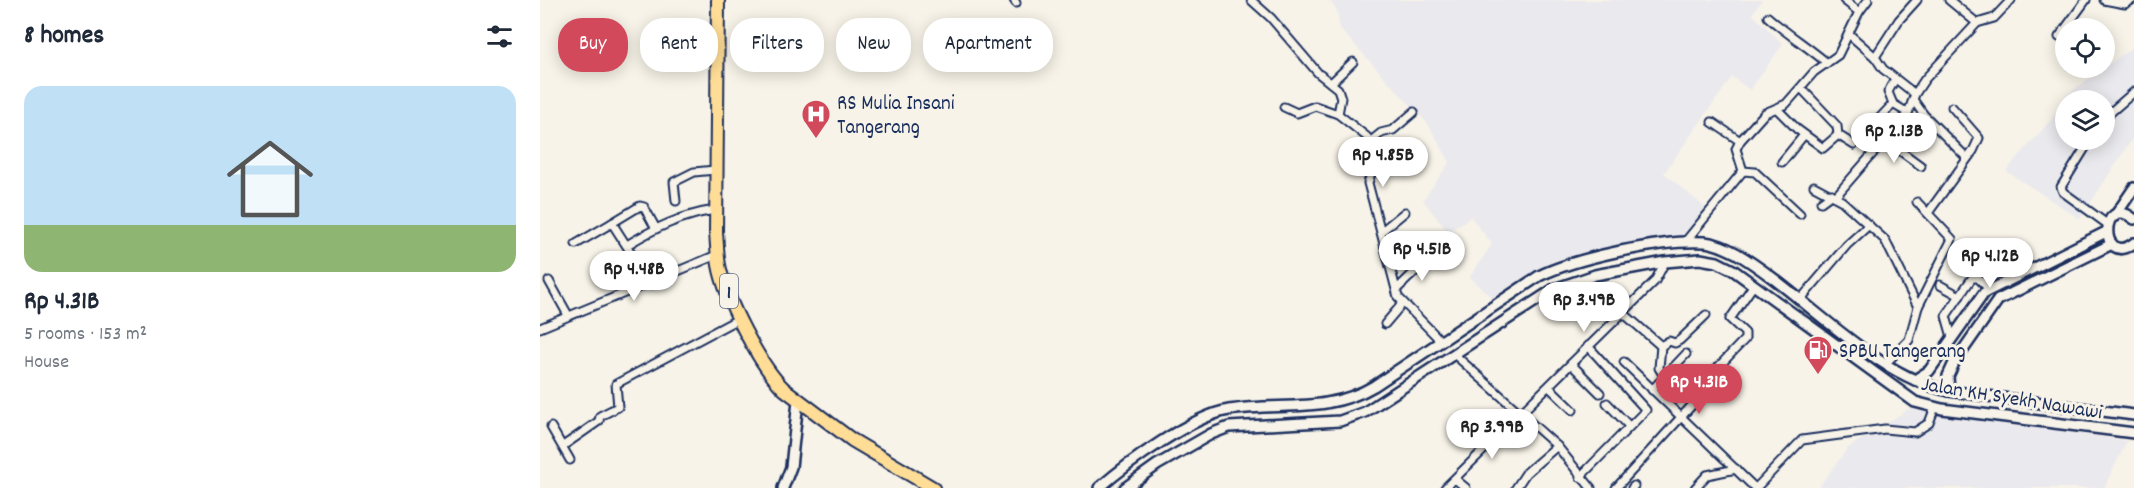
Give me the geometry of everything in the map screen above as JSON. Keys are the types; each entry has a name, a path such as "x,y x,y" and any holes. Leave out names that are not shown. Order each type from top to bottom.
{"highway":[{"name":"1","path":"718,0 715,170 718,254 719,265 740,318 774,380 798,401 852,440 933,488"}],"main road":[{"path":"1915,380 1929,371 1989,289 2107,228 2134,188"},
{"path":"2115,216 2123,214 2134,219"},
{"path":"2107,228 2108,246"},
{"name":"Jalan KH Syekh Nawawi","path":"1099,488 1125,466 1207,416 1231,410 1347,400 1374,386 1539,276 1559,266 1666,243 1708,242 1724,247 1749,261 1886,363 1915,380 1949,391 2134,415"},
{"path":"1949,391 1948,376 1954,363 1998,300 2108,246 2125,247 2134,243"},
{"name":"Jalan KH Syekh Nawawi","path":"1125,488 1211,434 1229,427 1352,418 1455,355 1554,289 1595,275 1665,262 1700,259 1717,262 1896,391 1915,402 1935,407 2134,433"},
{"path":"783,488 791,466 798,401"},
{"path":"1207,416 1211,434"}],"street":[{"path":"1251,0 1271,18 1318,73 1331,82 1340,93 1338,114"},
{"path":"1844,0 1859,12"},
{"path":"1743,171 1736,149 1740,141 1765,113 1792,99 1814,72 1838,55 1850,35 1859,12 1868,0"},
{"path":"1875,57 1899,20 1917,0"},
{"path":"1949,0 1977,23"},
{"path":"1821,202 1834,195 1908,113 1914,97 1977,23 1994,18 2012,0"},
{"path":"2073,18 2086,0"},
{"path":"2104,0 2122,4 2132,0"},
{"path":"1768,17 1786,33 1796,36 1827,63"},
{"path":"1850,35 1914,97 1924,115 1966,157"},
{"path":"1331,82 1353,62"},
{"path":"1895,79 1888,92 1893,104 1908,113"},
{"path":"1801,88 1837,126 1838,135 1852,145 1862,138 1893,104"},
{"path":"2115,109 2133,94"},
{"path":"1284,107 1297,113 1315,106 1338,114 1371,141 1376,156 1368,183 1402,304 1441,341"},
{"path":"1928,213 1966,157 1973,151 1979,134 1952,106"},
{"path":"1776,109 1804,135 1823,148 1838,135"},
{"path":"1371,141 1381,133 1393,130 1414,112"},
{"path":"1712,122 1740,141"},
{"path":"1782,162 1804,135"},
{"path":"1862,138 1874,151"},
{"path":"1884,139 1921,166"},
{"path":"2084,150 2061,187 2063,192 2107,228"},
{"path":"676,201 674,182 694,172 715,170"},
{"path":"1743,171 1755,172 1800,214"},
{"path":"1685,242 1743,171"},
{"path":"1814,186 1834,195 1889,244 1899,272 1918,307"},
{"path":"1886,363 1909,340 1918,307 1952,239 1947,231 1917,202"},
{"path":"576,244 640,206 644,207 655,227"},
{"path":"627,245 655,227 715,210"},
{"path":"1383,230 1405,212"},
{"path":"612,223 651,284"},
{"path":"1800,300 1847,245 1869,225"},
{"path":"540,328 651,284 718,254"},
{"path":"1397,289 1429,258"},
{"path":"1445,488 1660,275 1665,262"},
{"path":"1952,337 1946,316 1960,296 1975,277 1989,289"},
{"path":"549,280 568,315"},
{"path":"1940,285 1960,296"},
{"path":"1616,488 1707,389 1703,383 1745,339 1745,333 1730,319 1753,286"},
{"path":"1385,324 1402,304"},
{"path":"1622,311 1661,346"},
{"path":"1661,346 1669,341 1676,343 1706,315"},
{"path":"563,446 600,421 600,416 618,407 616,384 740,318"},
{"path":"1580,477 1629,426 1634,426 1646,410 1588,346"},
{"path":"1661,346 1659,368 1664,376"},
{"path":"1652,390 1686,354"},
{"path":"1455,355 1557,446 1591,488"},
{"path":"1624,362 1756,488 1802,440 1885,429 1916,432 1929,423 1935,407"},
{"path":"1571,364 1600,393"},
{"path":"1549,387 1573,411"},
{"path":"1607,403 1629,426"},
{"path":"551,427 570,460"},
{"path":"1516,488 1526,472 1557,446"},
{"path":"1695,488 1707,475 1736,469"},
{"path":"1455,479 1466,488"}],"shaded area":[{"path":"1329,0 1762,0 1752,14 1783,44 1750,90 1732,77 1664,173 1707,209 1687,234 1560,259 1526,276 1494,300 1470,277 1492,244 1471,217 1448,232 1423,200 1450,162 1428,124 1340,29 1337,11"},
{"path":"2134,46 2134,136 2080,219 2006,171 2055,113 2055,150 2115,150 2115,90 2073,90 2090,78 2115,78 2115,60"},
{"path":"1912,407 2127,441 2104,488 1818,488 1848,448"}],"place":[{"name":"RS Mulia Insani Tangerang","path":"816,140"},
{"name":"SPBU Tangerang","path":"1818,376"}]}
